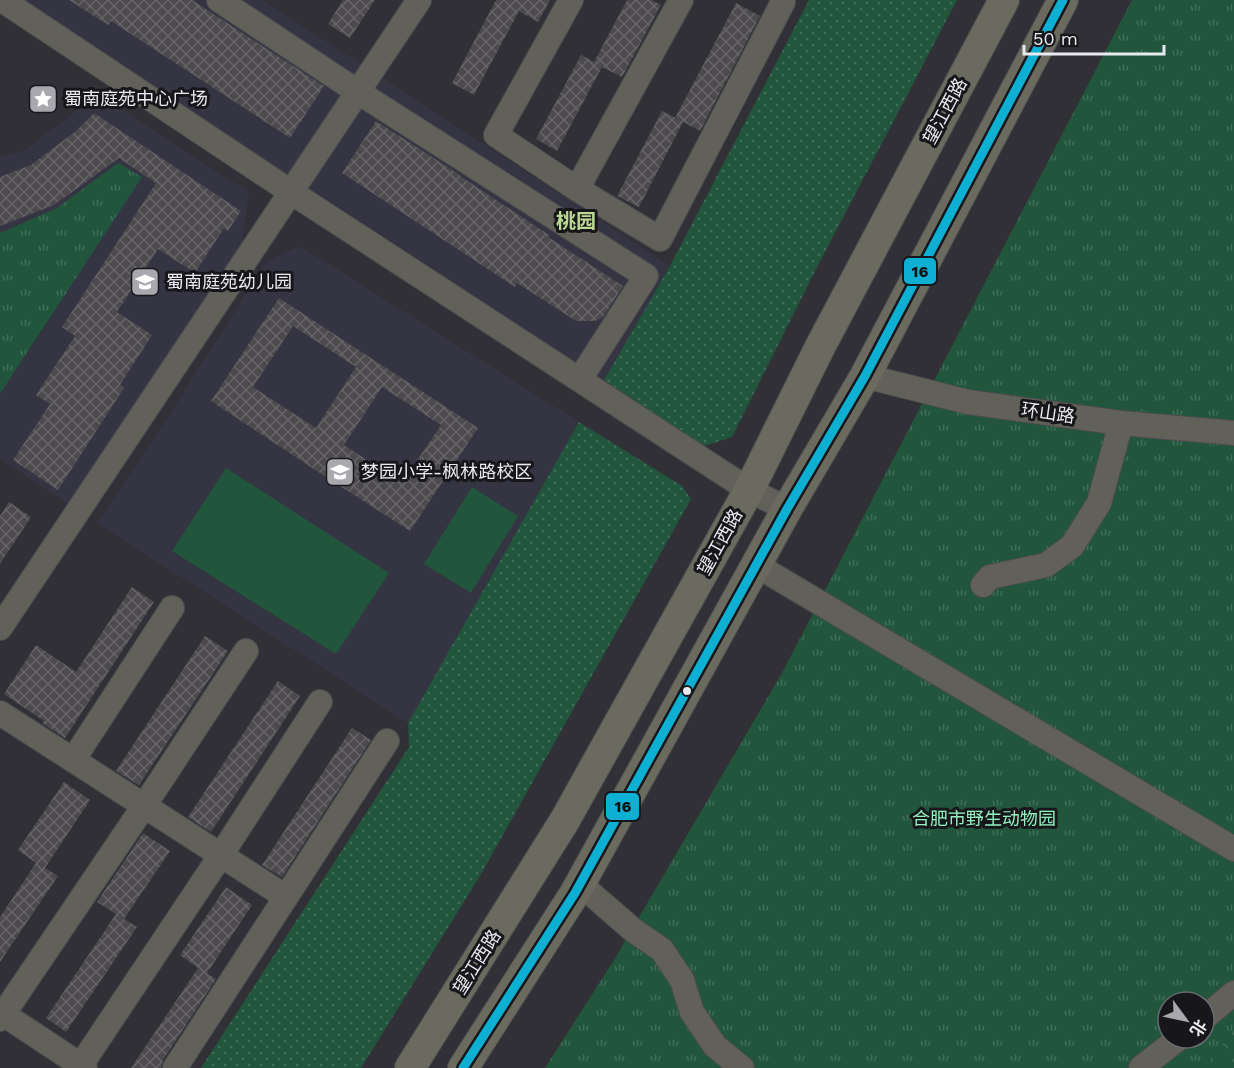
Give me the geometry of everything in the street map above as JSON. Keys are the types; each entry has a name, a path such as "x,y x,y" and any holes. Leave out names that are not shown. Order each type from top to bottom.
{"main road":[{"name":"望江西路","path":"410,1068 566,820 749,490 821,345 1004,0"},
{"path":"464,1068 580,884 787,509 865,376 1063,0"}],"street":[{"path":"2,0 291,192 749,490 787,509"},
{"path":"219,0 358,92 646,276 580,379"},
{"path":"0,628 419,0"},
{"path":"571,0 496,135 577,189 660,239 781,1"},
{"path":"577,189 681,0"},
{"name":"环山路","path":"865,376 968,402 1121,423 1234,432"},
{"path":"983,585 990,577 1046,566 1072,546 1099,503 1121,423"},
{"path":"756,565 1234,849"},
{"path":"73,760 172,608"},
{"path":"246,651 144,806 1,1015 81,1067 320,702"},
{"path":"0,713 286,897"},
{"path":"175,1068 387,741"},
{"path":"580,884 633,930 662,950 682,980 692,1012 715,1046 742,1068"},
{"path":"1216,1008 1234,993"},
{"path":"1141,1068 1164,1050"}],"shaded area":[{"path":"20,0 263,0 670,266 604,380 107,59"},
{"path":"92,91 249,192 242,242 68,504 0,459 0,394 48,323 118,163 57,208 0,233 0,157 25,150 80,108"},
{"name":"梦园小学-枫林路校区","path":"300,246 579,422 408,723 97,523 267,261"}],"green space":[{"path":"809,0 957,0 816,269 732,437 701,447 604,380 670,266"},
{"name":"合肥市野生动物园","path":"1132,0 1234,0 1234,1068 545,1068 614,960 782,673"},
{"path":"118,163 142,177 0,394 0,233 57,208"},
{"path":"579,422 682,486 691,499 481,874 361,1068 201,1068 409,747 408,723"},
{"path":"226,468 389,573 336,654 172,551"},
{"path":"472,487 518,516 471,593 424,564"},
{"path":"1234,1030 1234,1068 1203,1068"}],"building":[{"path":"69,0 192,0 324,86 290,138 111,21 108,25"},
{"path":"343,0 375,0 350,38 328,24"},
{"path":"496,0 550,0 538,22 519,11 474,95 452,83"},
{"path":"627,0 652,0 661,5 622,77 602,67 557,151 536,139 581,55 594,62"},
{"path":"736,3 760,16 700,131 683,122 639,207 617,196 662,111 675,118"},
{"path":"94,113 241,211 228,231 224,228 195,273 158,249 117,312 152,335 120,385 124,388 58,490 13,460 50,404 36,395 75,336 62,327 156,183 119,158 54,205 0,226 0,177 31,165 76,131"},
{"path":"376,121 623,286 603,317 595,321 576,321 517,283 515,287 342,173"},
{"path":"279,298 478,428 410,531 211,401","holes":["293,326 356,367 316,428 253,387","382,387 441,425 402,483 344,445"]},
{"path":"9,502 31,517 0,564 0,516"},
{"path":"132,587 154,602 65,738 4,694 36,645 76,672"},
{"path":"205,636 228,651 139,785 116,771"},
{"path":"278,681 300,696 211,832 188,817"},
{"path":"352,728 371,740 282,877 262,865"},
{"path":"64,782 90,800 45,868 58,876 0,962 0,917 36,863 18,850"},
{"path":"143,833 170,851 124,919 137,927 66,1032 46,1018 116,914 97,902"},
{"path":"226,887 252,905 207,973 216,979 163,1060 161,1068 131,1068 198,968 180,955"}],"transit line":[{"name":"16","path":"463,1068 575,893 787,509 865,376 1063,0"}],"place":[{"name":"蜀南庭苑中心广场","path":"43,99"},
{"name":"蜀南庭苑幼儿园","path":"145,282"},
{"name":"梦园小学-枫林路校区","path":"340,472"}],"district":[{"name":"桃园","path":"576,221"}]}
